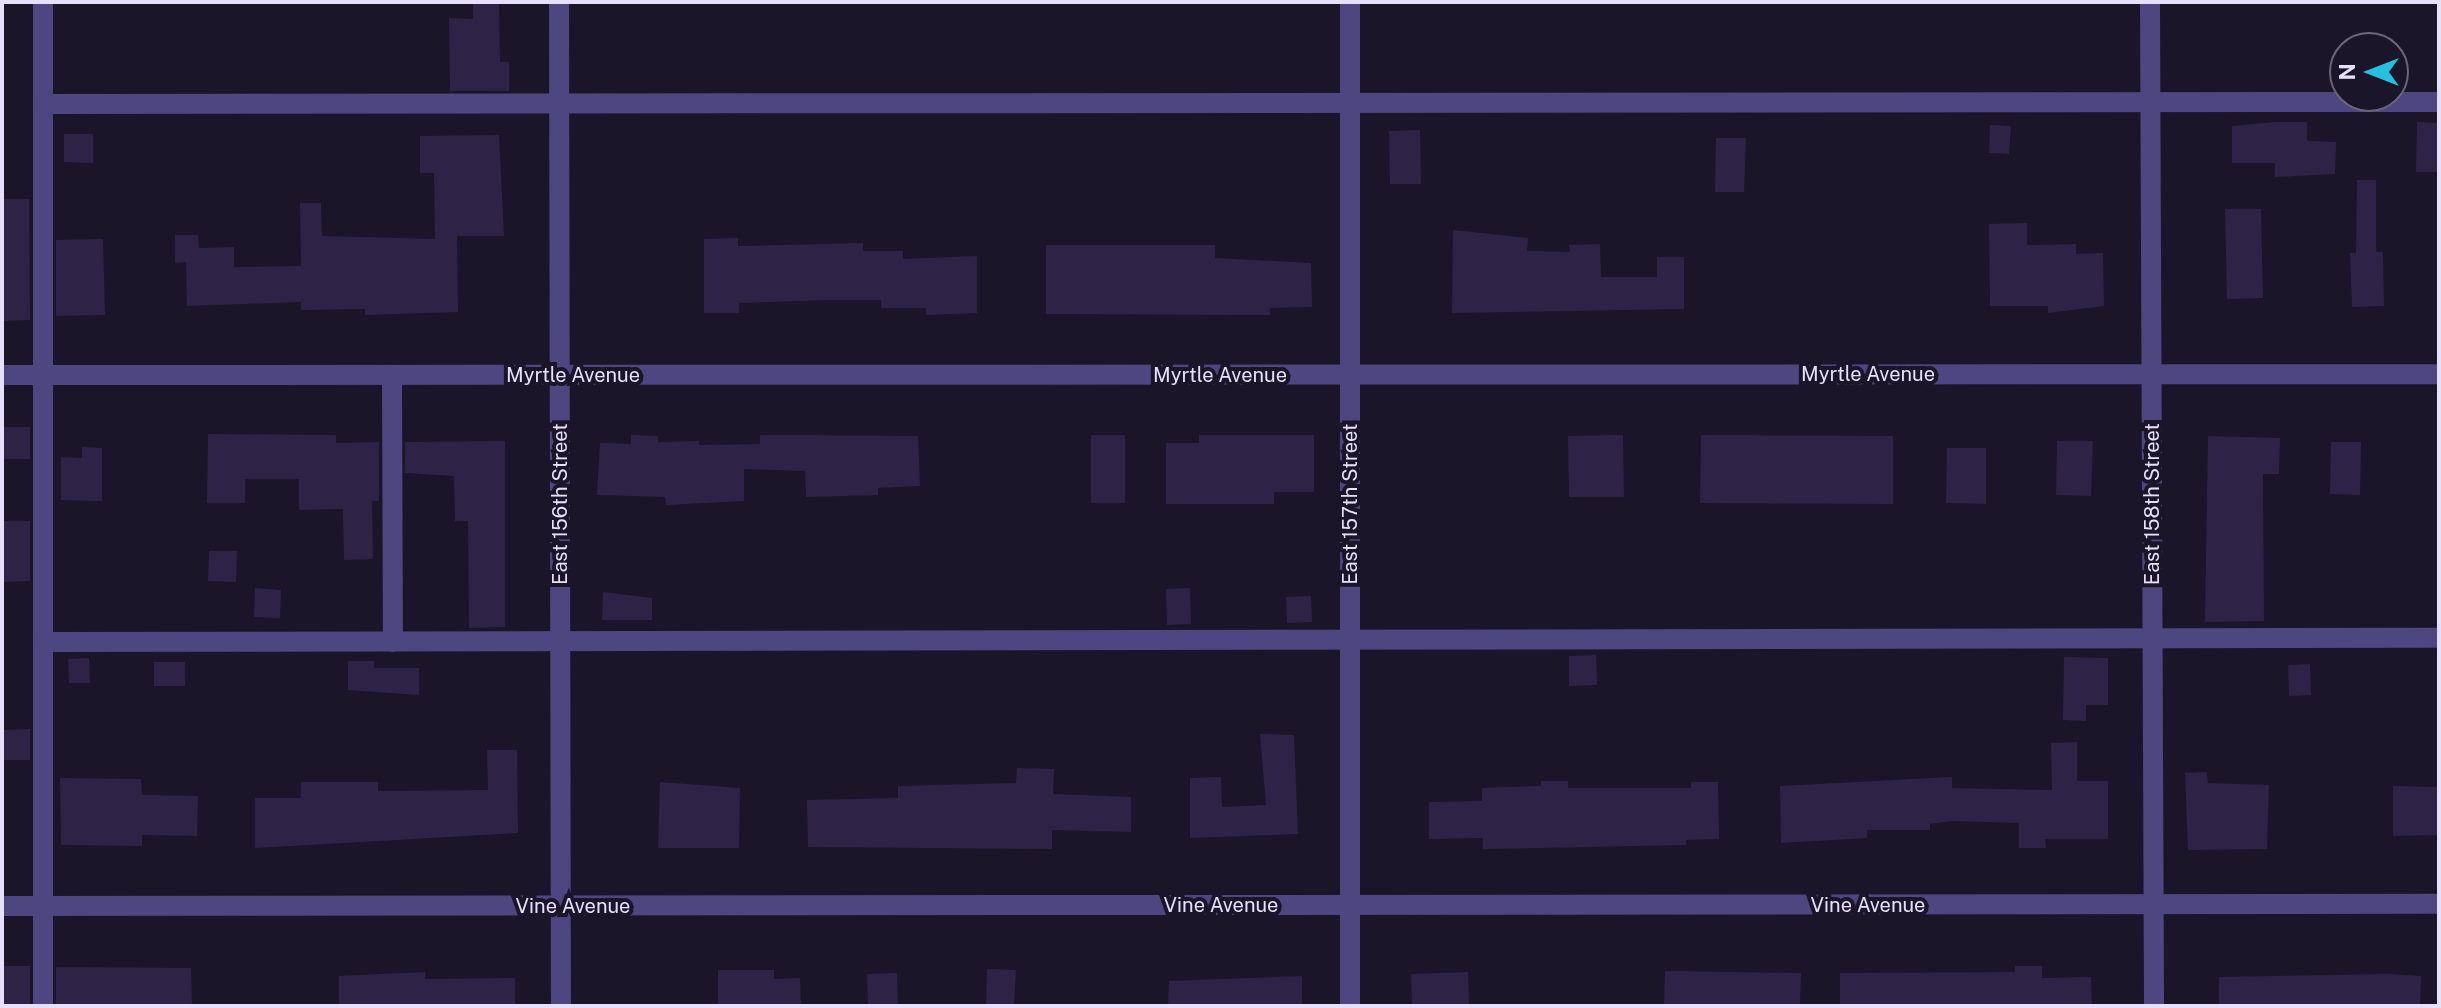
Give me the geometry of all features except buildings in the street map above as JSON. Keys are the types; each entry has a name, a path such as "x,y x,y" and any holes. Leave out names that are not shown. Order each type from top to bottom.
{"street":[{"path":"43,2 43,1006"},
{"name":"East 156th Street","path":"559,2 561,1006"},
{"name":"East 157th Street","path":"1350,2 1350,1006"},
{"name":"East 158th Street","path":"2150,2 2154,1006"},
{"path":"43,104 2439,102"},
{"name":"Myrtle Avenue","path":"2,375 2439,374"},
{"path":"392,375 393,642"},
{"path":"43,642 2439,638"},
{"name":"Vine Avenue","path":"2,906 2439,904"}]}
